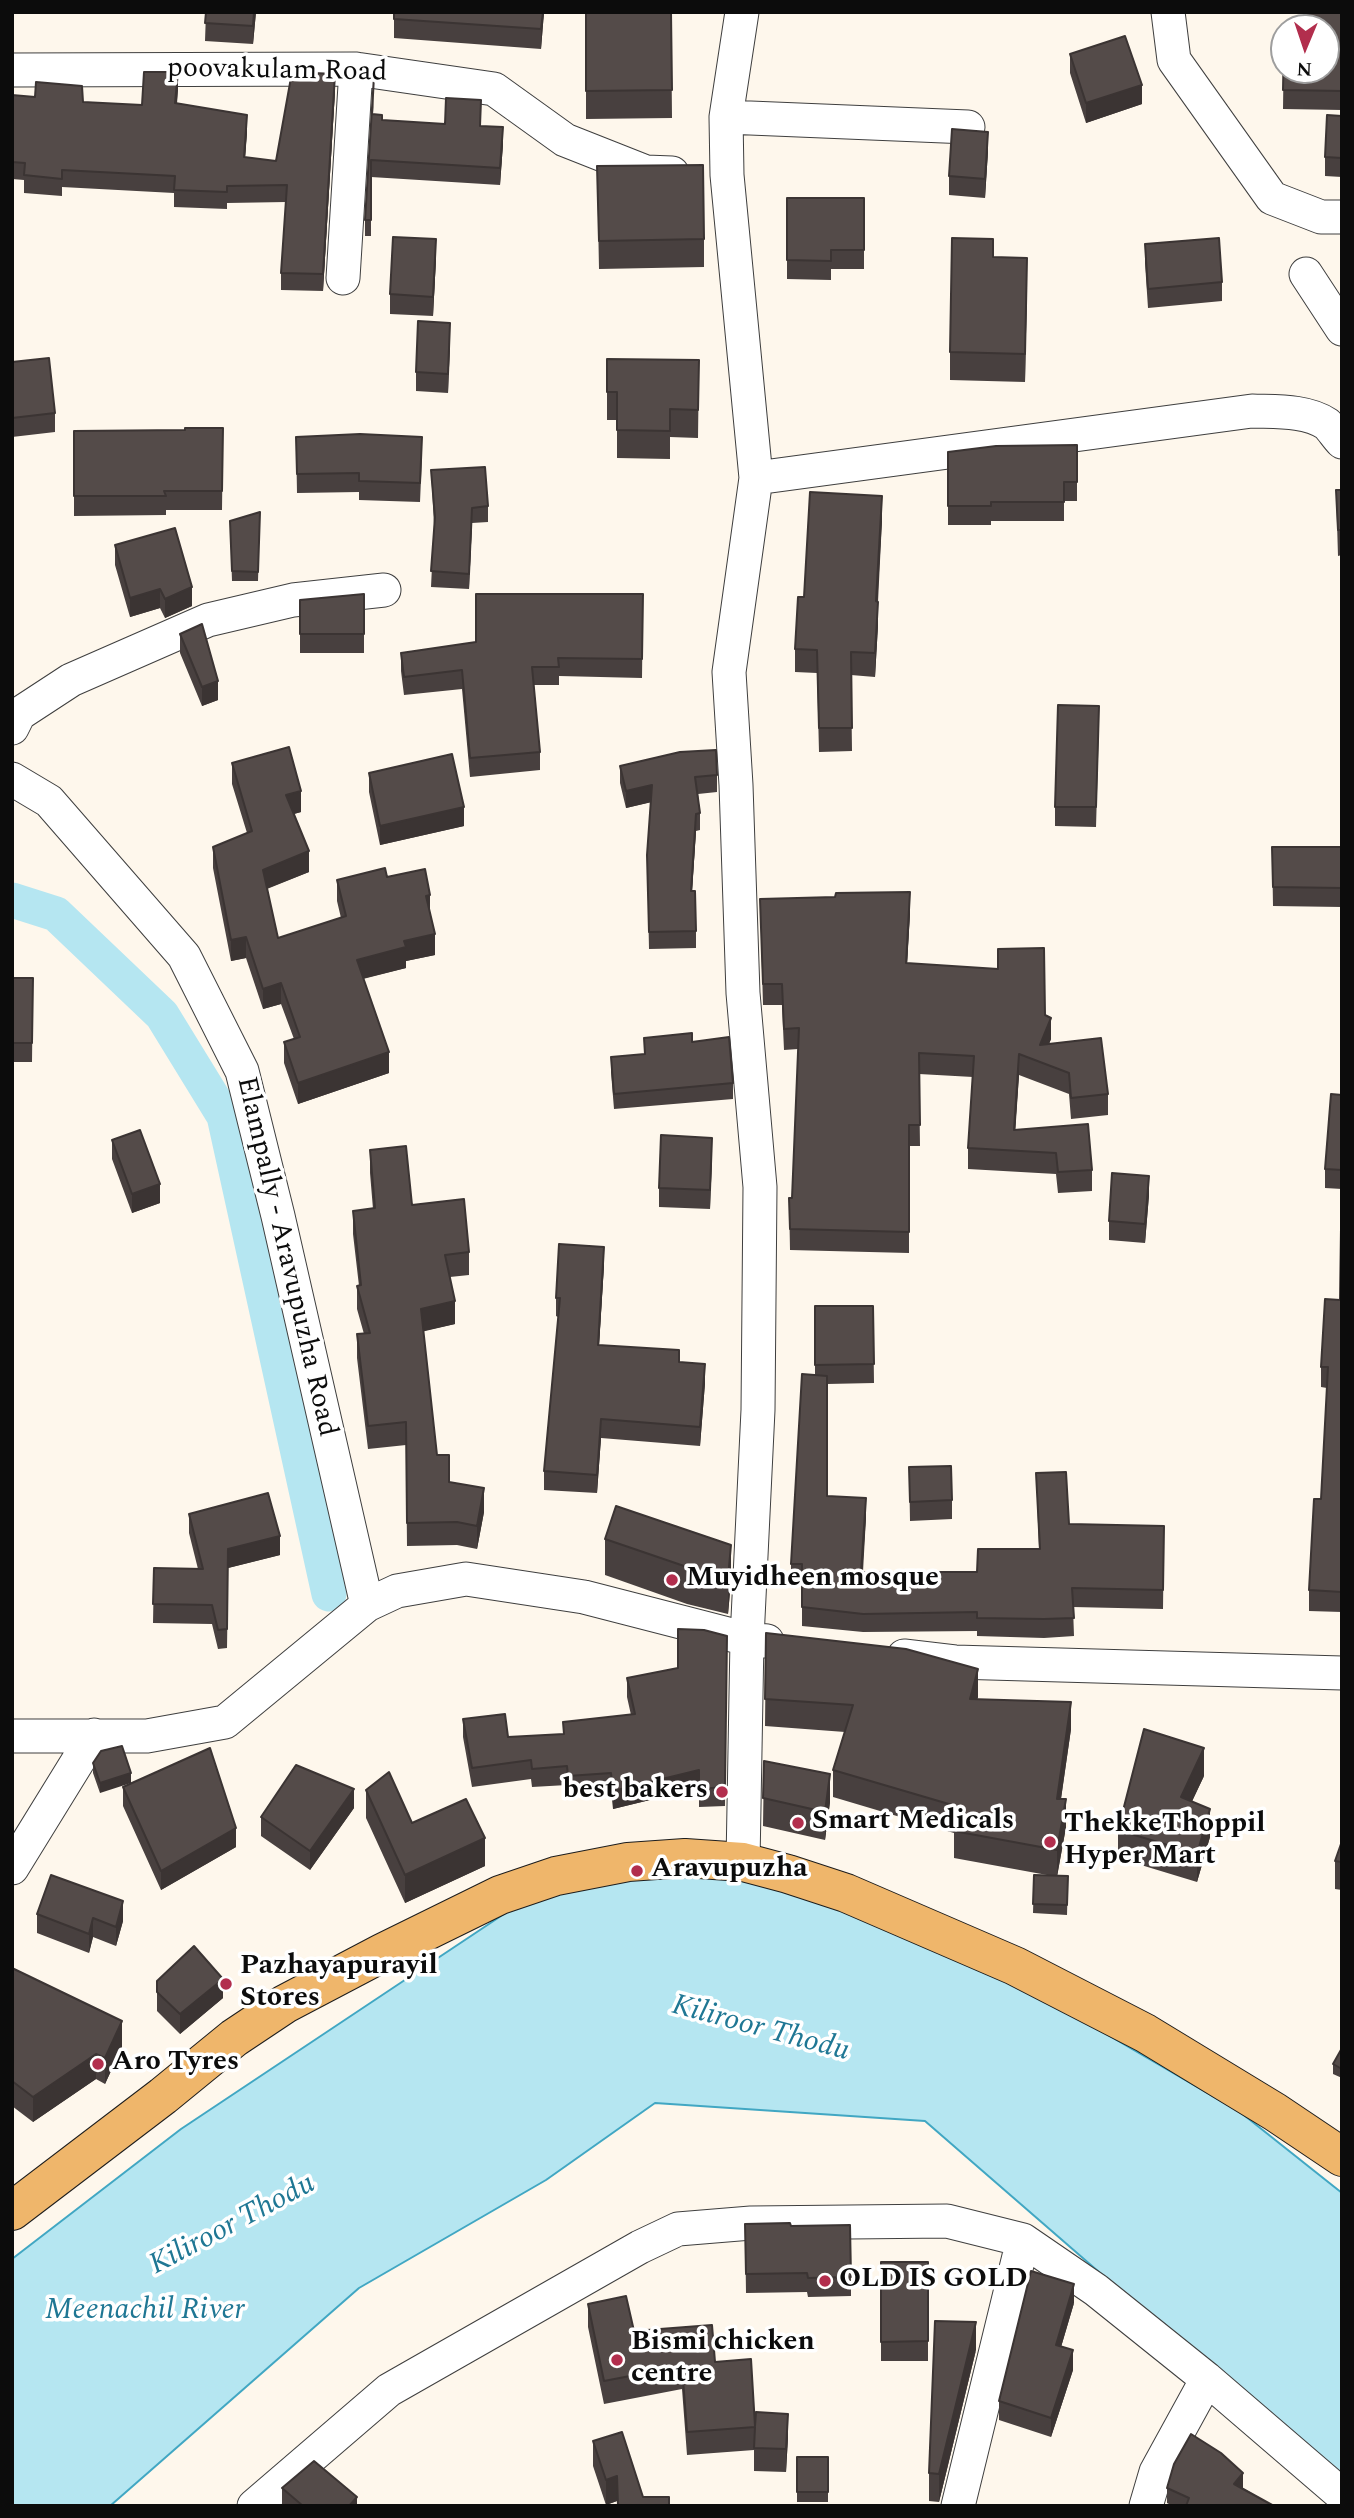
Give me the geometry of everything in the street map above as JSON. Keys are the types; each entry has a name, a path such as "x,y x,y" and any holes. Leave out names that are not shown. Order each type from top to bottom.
{"main road":[{"path":"12,2211 163,2096 234,2038 285,2004 500,1895 556,1876 628,1862 685,1858 743,1862 846,1893 1015,1966 1145,2033 1275,2112 1342,2157"}],"street":[{"path":"742,12 726,117 727,175 756,478 729,672 743,993 760,1187 758,1410 747,1639 743,1862"},
{"path":"1168,12 1174,61 1272,198 1321,217 1342,217"},
{"path":"343,278 356,69"},
{"name":"poovakulam Road","path":"12,70 356,69 494,89 565,140 646,172 727,175"},
{"path":"726,117 968,128"},
{"path":"1306,274 1342,328"},
{"path":"756,478 1252,411 1284,412 1311,417 1328,425 1342,442"},
{"path":"12,728 19,714 71,680 208,621 293,600 384,590"},
{"name":"Elampally - Aravupuzha Road","path":"12,779 49,801 152,916 184,956 242,1071 367,1605"},
{"path":"12,1736 147,1736 225,1722 367,1605 397,1591 466,1579 584,1597 747,1639 802,1645"},
{"path":"872,1653 955,1662 1342,1673"},
{"path":"12,1868 94,1735"},
{"path":"254,2506 389,2390 639,2247 678,2229 751,2223 947,2221 1023,2240 1096,2290 1207,2379 1342,2495"},
{"path":"958,2506 1023,2240"},
{"path":"1146,2506 1156,2472 1207,2379"}],"water":[{"name":"Meenachil River","path":"697,1864 825,1902 1048,2000 1240,2112 1342,2193 1342,2483 925,2121 655,2103 546,2180 359,2288 110,2506 12,2506 12,2259 181,2129 537,1892"}],"building":[{"path":"206,12 254,12 253,26 205,23"},
{"path":"394,12 543,12 541,29 394,19"},
{"path":"586,12 671,12 672,90 586,91"},
{"path":"1342,12 1342,91 1283,90 1283,84 1340,84 1340,14 1305,14"},
{"path":"1125,36 1142,85 1086,103 1070,54"},
{"path":"144,72 178,72 175,103 247,115 244,157 276,161 292,72 335,74 323,274 281,273 287,185 227,186 227,192 174,190 175,176 62,170 62,179 24,175 25,163 12,162 12,95 35,97 36,82 82,86 83,102 142,105"},
{"path":"374,76 372,114 382,115 382,120 445,124 446,98 481,100 480,126 503,127 500,168 371,160 371,220 365,220"},
{"path":"1327,115 1342,116 1342,158 1325,157"},
{"path":"952,129 988,132 985,179 949,176"},
{"path":"703,165 704,239 599,241 597,166"},
{"path":"787,198 864,198 864,250 831,250 831,261 787,260"},
{"path":"393,237 436,239 433,297 390,294"},
{"path":"952,238 993,239 993,257 1027,258 1025,354 950,352"},
{"path":"1219,238 1222,282 1148,289 1145,244"},
{"path":"418,321 450,323 448,374 416,372"},
{"path":"49,358 55,413 12,418 12,362"},
{"path":"607,359 699,360 698,410 670,409 670,431 617,430 617,392 607,392"},
{"path":"223,428 222,491 164,491 166,496 74,496 74,431"},
{"path":"360,434 422,437 420,483 359,481 359,473 297,474 296,437"},
{"path":"1077,445 1077,482 1064,482 1064,502 991,502 991,506 948,506 948,452 996,446"},
{"path":"485,467 488,506 472,508 469,574 431,571 435,517 431,470"},
{"path":"1336,490 1342,490 1342,530 1338,530"},
{"path":"810,492 882,496 875,653 851,652 852,728 819,728 817,650 795,649 798,597 804,597"},
{"path":"260,512 258,572 232,571 230,521"},
{"path":"175,528 192,587 165,599 160,589 130,598 115,545"},
{"path":"364,594 364,634 300,634 300,600"},
{"path":"476,594 643,594 642,659 558,658 559,667 532,667 540,752 470,758 462,670 404,677 401,653 476,642"},
{"path":"202,624 218,681 202,687 180,634"},
{"path":"1058,705 1099,706 1096,807 1055,807"},
{"path":"289,747 301,791 286,795 309,851 263,870 278,938 346,916 337,880 385,868 387,877 425,869 430,895 426,896 435,934 404,941 406,947 357,960 389,1052 298,1083 284,1042 300,1037 281,983 263,989 246,937 231,940 213,847 252,831 232,763"},
{"path":"716,750 717,775 695,777 700,813 696,814 691,891 695,891 696,931 649,932 647,855 652,785 626,791 620,766 680,752"},
{"path":"452,754 464,807 380,826 369,773"},
{"path":"1272,847 1342,847 1342,888 1273,887"},
{"path":"910,892 906,963 998,969 998,949 1044,948 1045,1015 1051,1018 1040,1045 1101,1038 1108,1094 1071,1098 1069,1073 1019,1054 1014,1130 1088,1124 1092,1170 1058,1172 1056,1153 968,1148 974,1056 919,1053 920,1125 909,1125 909,1232 790,1229 789,1198 792,1198 799,1028 784,1029 782,984 763,984 760,899 835,897 836,893"},
{"path":"12,978 33,978 32,1043 12,1043"},
{"path":"692,1033 692,1042 729,1037 733,1083 614,1094 611,1057 645,1054 644,1038"},
{"path":"1331,1094 1342,1095 1342,1170 1325,1169"},
{"path":"140,1130 160,1184 132,1194 112,1140"},
{"path":"661,1135 712,1138 710,1190 659,1188"},
{"path":"406,1146 412,1205 464,1199 469,1252 445,1255 455,1301 421,1309 437,1455 449,1455 449,1482 484,1488 477,1526 457,1522 407,1523 406,1422 368,1426 357,1334 370,1333 357,1286 361,1285 353,1211 375,1208 370,1150"},
{"path":"1112,1173 1149,1176 1145,1224 1109,1221"},
{"path":"1341,1228 1342,1592 1309,1590 1314,1499 1321,1499 1328,1367 1321,1367 1325,1299 1340,1300"},
{"path":"559,1244 604,1247 598,1345 679,1350 679,1362 705,1364 700,1427 601,1419 597,1475 544,1471 560,1298 556,1298"},
{"path":"815,1306 873,1306 874,1364 815,1365"},
{"path":"802,1374 827,1376 827,1496 866,1498 861,1572 977,1572 978,1549 1040,1549 1036,1473 1066,1472 1069,1524 1164,1526 1163,1590 1072,1588 1074,1618 977,1618 977,1612 863,1614 802,1607 802,1564 791,1564"},
{"path":"951,1466 952,1500 910,1502 909,1467"},
{"path":"268,1493 280,1536 228,1549 227,1629 218,1630 212,1605 153,1604 154,1568 203,1569 189,1514"},
{"path":"616,1506 731,1545 728,1578 605,1539"},
{"path":"678,1629 704,1630 727,1636 725,1787 699,1789 699,1770 613,1791 611,1773 568,1776 567,1766 532,1769 531,1760 472,1768 463,1719 505,1714 508,1737 564,1734 563,1722 635,1714 627,1678 678,1668"},
{"path":"766,1633 906,1649 978,1669 970,1699 1071,1702 1057,1799 1066,1799 1057,1850 954,1831 959,1807 833,1770 853,1705 765,1699"},
{"path":"1144,1729 1204,1748 1181,1797 1210,1809 1197,1854 1118,1830"},
{"path":"122,1746 131,1773 100,1783 93,1763 101,1751"},
{"path":"210,1748 236,1828 161,1871 123,1787"},
{"path":"764,1761 830,1774 825,1812 763,1798"},
{"path":"296,1765 354,1789 310,1851 261,1817"},
{"path":"389,1772 412,1823 466,1799 485,1838 405,1875 366,1790"},
{"path":"1342,1841 1342,1862 1335,1861"},
{"path":"51,1875 123,1901 116,1927 93,1918 89,1934 37,1914"},
{"path":"1034,1875 1068,1876 1067,1905 1033,1904"},
{"path":"194,1946 223,1979 180,2014 157,1992 157,1981"},
{"path":"12,1968 122,2021 105,2058 96,2054 33,2097 12,2081"},
{"path":"1342,2048 1342,2069 1333,2064"},
{"path":"790,2223 791,2226 850,2225 851,2277 808,2278 807,2273 746,2274 745,2224"},
{"path":"881,2262 928,2262 928,2341 881,2342"},
{"path":"1031,2271 1074,2284 1056,2345 1073,2350 1051,2418 999,2401"},
{"path":"626,2296 634,2331 712,2325 715,2362 751,2359 755,2426 756,2412 788,2414 786,2449 754,2448 755,2427 687,2432 682,2366 604,2381 588,2304"},
{"path":"935,2321 976,2322 939,2474 929,2473"},
{"path":"622,2432 643,2497 669,2497 669,2506 618,2506 617,2476 606,2480 593,2441"},
{"path":"1191,2434 1221,2453 1243,2473 1234,2484 1274,2506 1186,2506 1189,2498 1167,2488 1174,2464"},
{"path":"797,2457 828,2457 828,2492 797,2492"},
{"path":"314,2461 357,2497 349,2506 303,2506 282,2488"}],"waterway":[{"path":"12,900 56,914 162,1015 224,1116 329,1594"}],"place":[{"name":"Muyidheen mosque","path":"672,1580"},
{"name":"best bakers","path":"722,1792"},
{"name":"Smart Medicals","path":"798,1823"},
{"name":"ThekkeThoppil Hyper Mart","path":"1050,1842"},
{"name":"Aravupuzha","path":"637,1871"},
{"name":"Pazhayapurayil Stores","path":"226,1984"},
{"name":"Aro Tyres","path":"98,2064"},
{"name":"OLD IS GOLD","path":"825,2281"},
{"name":"Bismi chicken centre","path":"617,2360"}],"water label":[{"name":"Kiliroor Thodu","path":"760,2030"},
{"name":"Kiliroor Thodu","path":"233,2226"}]}
